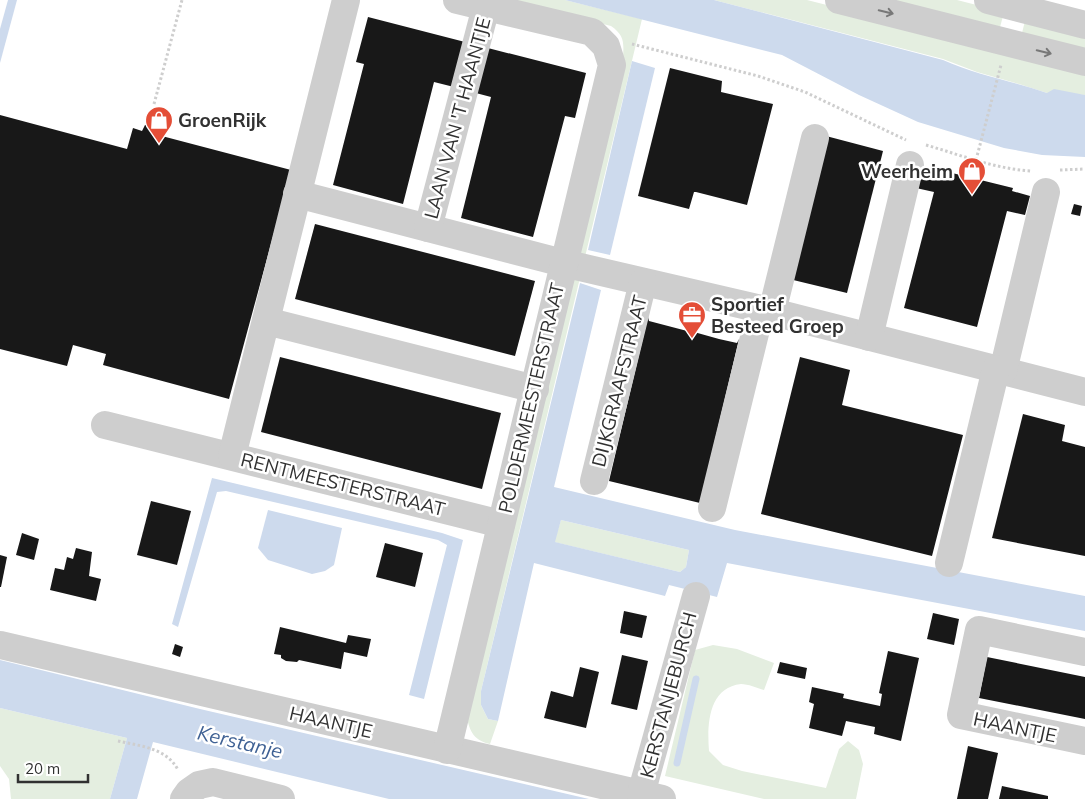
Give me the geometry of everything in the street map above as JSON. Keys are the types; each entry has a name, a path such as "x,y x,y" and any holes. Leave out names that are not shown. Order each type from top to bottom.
{"street":[{"name":"RENTMEESTERSTRAAT","path":"346,0 232,456 501,524"},
{"name":"LAAN VAN 'T HAANTJE","path":"458,0 592,32 606,46"},
{"path":"839,0 1085,62"},
{"path":"988,0 1085,25"},
{"name":"LAAN VAN 'T HAANTJE","path":"428,228 486,7"},
{"path":"1007,43 1016,7"},
{"name":"POLDERMEESTERSTRAAT","path":"447,750 612,65 606,46"},
{"path":"712,508 766,310 816,138"},
{"path":"870,337 915,150"},
{"path":"948,563 1047,178"},
{"path":"297,194 563,263"},
{"name":"DIJKGRAAFSTRAAT","path":"563,263 766,310 1085,392"},
{"name":"DIJKGRAAFSTRAAT","path":"594,481 643,282"},
{"path":"266,321 535,389"},
{"path":"105,425 232,456"},
{"name":"KERSTANJEBURCH","path":"651,797 696,596"},
{"name":"HAANTJE","path":"1085,652 979,630 961,715 1085,742"},
{"name":"HAANTJE","path":"0,645 651,797"},
{"path":"184,799 189,792 199,785 213,782 281,799"}],"path":[{"path":"154,104 182,0"},
{"path":"606,46 632,44 758,76 805,92 870,124 915,150 976,160 1047,178 1085,169"},
{"path":"976,160 999,74"},
{"path":"118,741 158,750"}],"green space":[{"path":"508,0 565,0 642,19 481,691 481,705 488,719 498,721 490,744 475,737 468,724 466,713 623,57 621,36 611,26"},
{"path":"714,0 807,0 1085,70 1085,95 1047,93 977,72 943,59"},
{"path":"875,0 957,0 1004,12 999,31"},
{"path":"1026,17 1085,32 1085,53 1021,37"},
{"path":"561,520 689,550 686,567 680,572 554,542"},
{"path":"713,645 737,649 774,663 764,690 741,684 730,687 722,692 716,700 710,719 709,751 723,765 742,771 826,788 839,749 848,741 859,750 863,764 856,799 764,799 665,776 695,650"},
{"path":"0,708 127,738 110,799 11,799 9,779 0,766"}],"water":[{"path":"8,0 17,0 0,63 0,29"},
{"path":"565,0 714,0 943,60 968,70 1047,93 1054,89 1085,95 1085,157 1042,155 1004,148 918,122 859,95 782,55"},
{"path":"632,61 655,68 610,255 588,250"},
{"path":"580,283 601,290 554,487 735,530 1085,596 1085,631 727,563 717,597 669,585 665,596 534,563 498,721 488,719 481,705 481,691","holes":["561,520 689,550 686,567 680,572 555,542"]},
{"path":"212,478 442,533 463,540 424,699 409,695 447,545 438,540 226,491 217,492 178,627 172,624"},
{"path":"268,510 342,528 334,565 325,571 312,574 268,560 258,548"},
{"name":"Kerstanje","path":"0,660 200,709 589,799 389,799 153,742 137,799 110,799 127,738 0,708"}],"building":[{"path":"368,17 465,42 454,87 434,82 403,204 333,185 364,64 356,62"},
{"path":"484,47 586,73 575,118 565,116 533,237 461,218 491,97 472,92"},
{"path":"670,68 722,81 721,92 773,104 747,205 694,192 689,209 638,196"},
{"path":"0,115 127,149 133,128 142,131 145,125 152,124 158,129 158,135 291,170 229,399 103,365 106,354 73,345 67,366 0,349"},
{"path":"826,136 883,151 847,293 789,279"},
{"path":"921,168 939,173 940,170 1013,188 1012,191 1030,196 1025,215 1007,211 977,327 904,308 934,192 916,188"},
{"path":"1074,204 1082,206 1080,216 1071,214"},
{"path":"315,224 535,281 515,356 295,299"},
{"path":"648,317 649,321 691,332 694,328 694,332 719,339 737,343 739,339 700,503 609,481"},
{"path":"280,357 501,413 482,489 261,432"},
{"path":"800,357 850,370 842,405 963,435 932,556 761,514"},
{"path":"1023,414 1065,425 1062,441 1085,447 1085,556 992,538"},
{"path":"151,501 191,511 177,565 137,555"},
{"path":"22,533 39,539 34,560 16,555"},
{"path":"385,543 423,553 415,587 376,577"},
{"path":"76,548 92,552 89,576 101,579 96,601 50,590 55,568 64,570 67,557 73,559"},
{"path":"0,555 7,557 1,587 0,587"},
{"path":"624,611 647,616 642,638 620,633"},
{"path":"933,613 959,619 954,645 927,639"},
{"path":"280,627 346,643 348,635 371,639 367,657 344,652 341,669 299,660 297,662 286,661 281,658 281,655 274,654"},
{"path":"175,644 183,647 180,657 172,654"},
{"path":"888,651 919,658 901,741 874,734 875,727 846,721 842,736 809,728 814,704 809,702 812,687 844,694 843,698 880,706 882,694 879,693"},
{"path":"622,655 648,661 637,710 611,704"},
{"path":"987,657 1085,677 1085,719 979,698"},
{"path":"780,662 807,668 805,679 777,673"},
{"path":"580,667 599,672 586,728 544,718 551,691 573,697"},
{"path":"968,746 998,753 988,799 957,799"},
{"path":"1002,786 1048,796 1048,799 999,799"}],"waterway":[{"path":"677,763 696,679"}],"place":[{"name":"GroenRijk","path":"159,144"},
{"name":"Weerheim","path":"972,195"},
{"name":"Sportief Besteed Groep","path":"692,339"}]}
